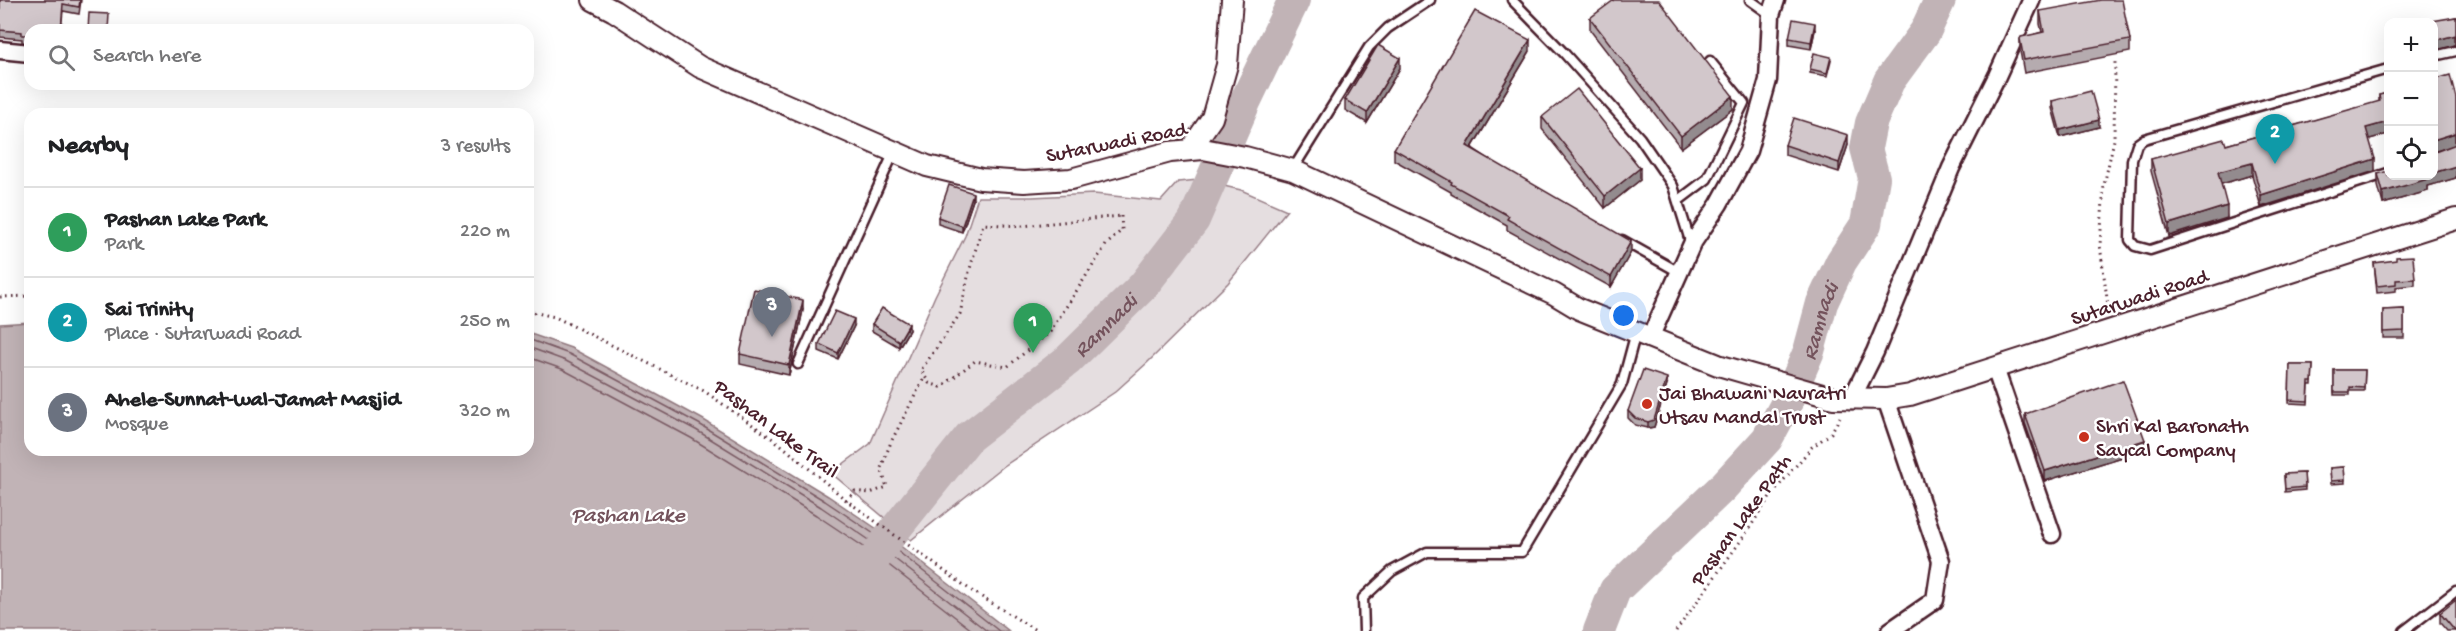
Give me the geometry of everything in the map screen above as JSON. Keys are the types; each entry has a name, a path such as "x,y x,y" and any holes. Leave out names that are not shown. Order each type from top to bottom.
{"street":[{"name":"Sutarwadi Road","path":"593,0 700,67 927,166 981,179 1024,182 1071,179 1170,152 1196,150 1245,157 1293,170 1554,294 1579,309 1643,335 1718,365 1842,399 1886,399 1910,395 2456,219"},
{"path":"1196,150 1212,118 1227,65 1232,0"},
{"path":"1842,399 1879,342 1952,168 2031,1"},
{"path":"1643,335 1679,272 1692,244 1719,204 1748,151 1768,80 1774,8"},
{"path":"0,50 24,52"},
{"path":"1995,368 2052,534"},
{"path":"1886,399 1941,561 1935,600 1890,631"}],"lane":[{"path":"1293,170 1369,47 1388,28 1430,0"},
{"path":"1512,0 1564,53 1640,138 1673,186 1692,244"},
{"path":"1750,0 1774,8"},
{"path":"2438,55 2456,51"},
{"path":"1678,201 1707,179 1744,103 1710,62"},
{"path":"2384,70 2144,139 2137,144 2132,160 2130,240 2135,246 2150,250 2384,174"},
{"path":"798,364 895,152"},
{"path":"1619,237 1679,272"},
{"path":"1364,631 1363,598 1392,571 1427,552 1522,552 1622,384 1643,335"},
{"path":"2404,631 2456,591"}],"path":[{"path":"2111,330 2100,245 2104,185 2114,140 2115,62"},
{"path":"1121,216 1122,230 1106,245 1050,332 1007,367 975,361 942,387 930,383 925,376 921,370 960,314 983,224 1022,226 1121,216"},
{"path":"0,297 24,296"},
{"name":"Pashan Lake Trail","path":"534,312 555,317 704,391 780,444 846,500 901,540 972,591 1036,631"},
{"path":"846,500 855,491 870,493 887,487 881,468 891,442 925,376"},
{"name":"Pashan Lake Path","path":"1676,631 1722,569 1771,495 1812,447 1831,433 1842,399"}],"shaded area":[{"path":"1198,180 1241,190 1287,210 1228,283 1115,392 1004,466 911,540 831,473 870,444 935,296 965,236 978,197 1094,194 1161,201 1178,182"}],"water":[{"name":"Pashan Lake","path":"24,322 24,456 534,456 534,335 571,348 702,419 828,496 889,537 1009,631 0,631 0,324"}],"building":[{"path":"0,0 80,0 79,7 63,4 61,24 24,24 24,35 22,32 0,30"},
{"path":"1614,0 1659,0 1733,96 1681,136 1590,18"},
{"path":"2101,0 2122,0 2130,40 2024,60 2021,37 2044,32 2040,11"},
{"path":"1475,11 1530,40 1467,146 1631,241 1611,277 1507,219 1509,216 1394,149"},
{"path":"89,13 109,14 108,24 88,24"},
{"path":"2456,17 2456,35 2438,40 2438,20"},
{"path":"1793,19 1815,23 1811,42 1789,38"},
{"path":"1378,45 1400,58 1367,113 1345,100"},
{"path":"1814,53 1831,57 1827,73 1810,69"},
{"path":"2450,75 2456,98 2456,133 2438,138 2438,126 2438,79"},
{"path":"1577,89 1640,168 1605,196 1542,117"},
{"path":"2091,91 2099,120 2060,130 2052,101"},
{"path":"2384,94 2384,123 2366,128 2375,159 2261,195 2252,163 2218,172 2227,206 2169,224 2151,159 2224,139 2226,145 2380,101 2379,95"},
{"path":"1794,118 1848,135 1839,163 1785,145"},
{"path":"2456,144 2456,166 2438,171 2438,151"},
{"path":"2384,172 2384,180 2425,180 2383,192 2378,174"},
{"path":"949,185 973,193 962,226 938,217"},
{"path":"2413,256 2415,279 2396,280 2396,284 2377,286 2374,263 2396,260 2396,257"},
{"path":"754,289 803,300 789,365 740,354"},
{"path":"882,308 909,324 899,341 872,324"},
{"path":"2404,309 2404,331 2383,332 2383,310"},
{"path":"835,311 854,319 838,353 819,344"},
{"path":"2290,365 2313,365 2308,401 2289,400"},
{"name":"Jai Bhawani Navratri Utsav Mandal Trust","path":"1643,370 1667,378 1654,420 1648,422 1635,418 1628,411"},
{"path":"2334,370 2365,370 2364,388 2350,387 2350,392 2334,392"},
{"name":"Shri Kal Baronath Saycal Company","path":"2123,380 2145,440 2045,471 2025,414"},
{"path":"2344,467 2345,480 2331,481 2330,468"},
{"path":"2304,473 2305,487 2285,489 2284,474"},
{"path":"2456,600 2456,631 2455,631 2440,613"}],"waterway":[{"name":"Ramnadi","path":"827,631 889,537 969,437 1068,360 1143,286 1194,220 1246,100 1294,0"},
{"name":"Ramnadi","path":"1599,631 1615,590 1721,489 1767,439 1787,402 1809,351 1822,303 1841,262 1866,224 1874,178 1866,148 1871,123 1889,81 1925,32 1940,0"}],"place":[{"name":"Sai Trinity","path":"2275,164"},
{"name":"Ahele-Sunnat-wal-Jamat Masjid","path":"772,337"},
{"name":"Pashan Lake Park","path":"1033,353"},
{"name":"Jai Bhawani Navratri Utsav Mandal Trust","path":"1647,404"},
{"name":"Shri Kal Baronath Saycal Company","path":"2084,437"}]}
